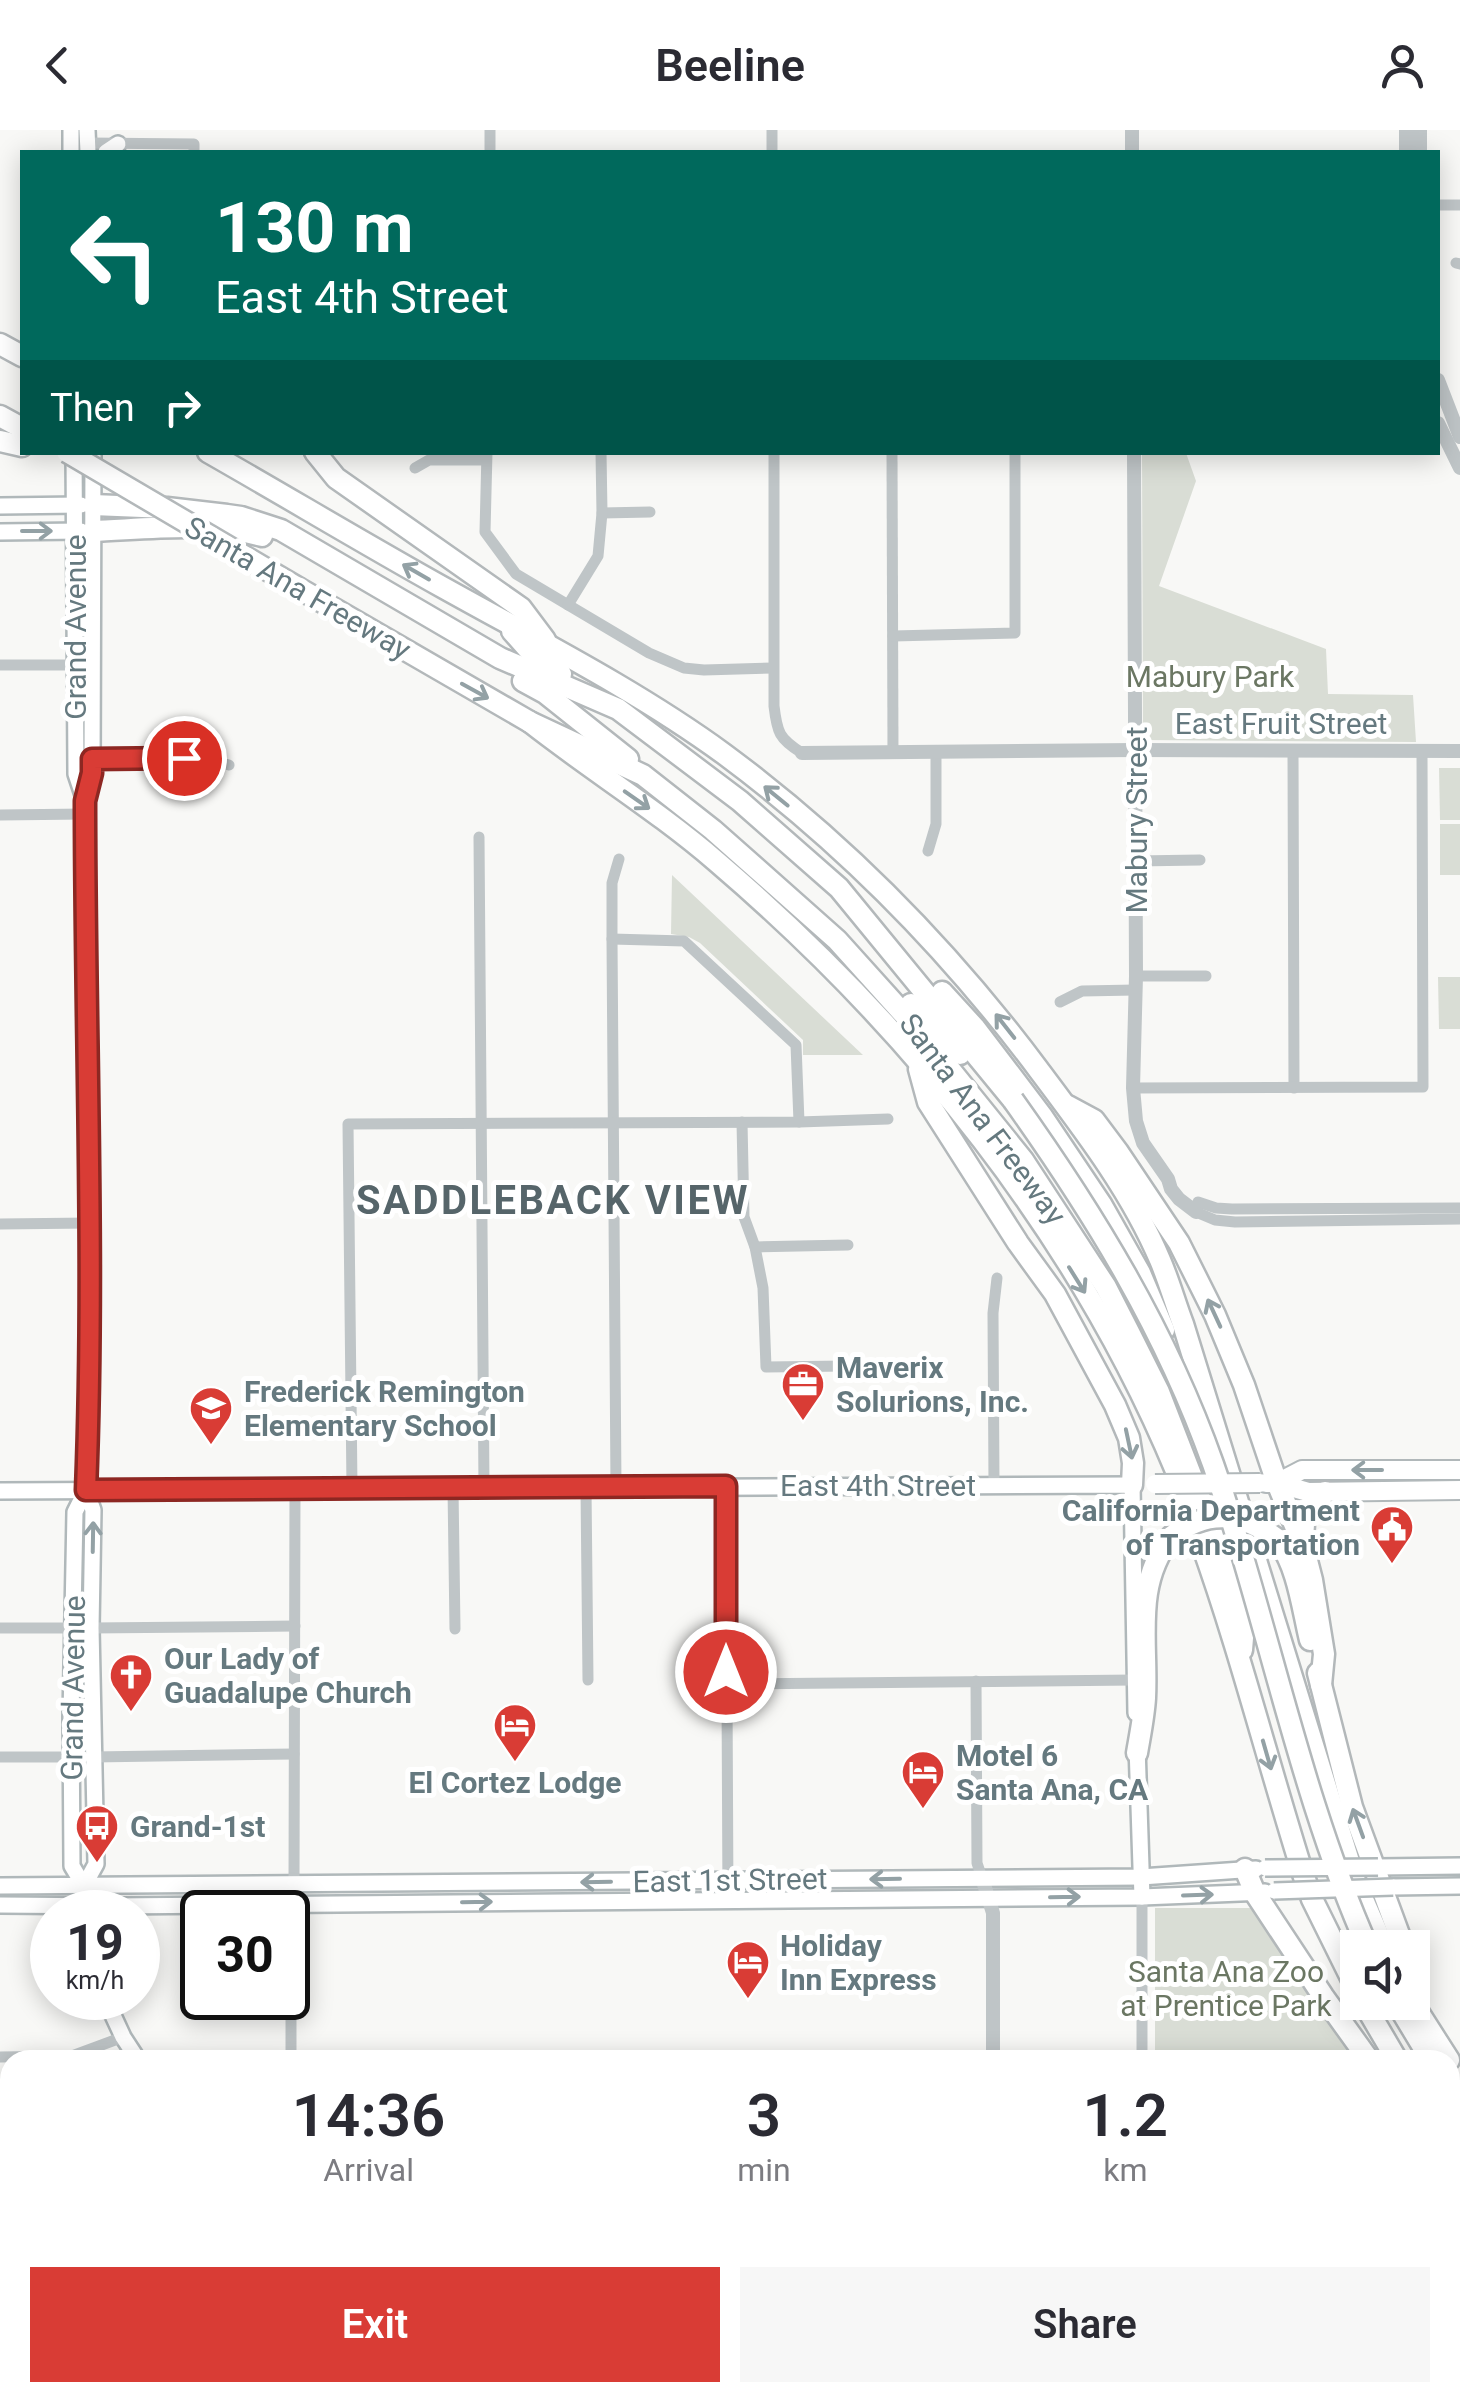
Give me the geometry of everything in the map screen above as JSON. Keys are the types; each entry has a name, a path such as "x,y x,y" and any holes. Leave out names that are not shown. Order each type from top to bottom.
{"highway":[{"name":"Santa Ana Freeway","path":"80,455 530,722 643,774 838,940 919,1030 1012,1146 1106,1287 1159,1392 1217,1542 1244,1626 1240,1662"},
{"name":"Santa Ana Freeway","path":"213,455 615,683 721,752 846,856 901,909 997,1016 1123,1190 1159,1258 1183,1324 1350,1868 1376,1930"},
{"path":"317,455 336,478 521,608 550,646"},
{"path":"84,505 227,515 281,530 500,658 618,710 740,801 853,903 1068,1178 1149,1316 1212,1463 1322,1832 1360,1930"},
{"path":"84,531 224,529 275,540 544,693 643,774"},
{"name":"Santa Ana Freeway","path":"501,620 536,658 618,710"},
{"name":"Santa Ana Freeway","path":"530,722 717,862 842,979 982,1138 1031,1206 1126,1367 1176,1472 1240,1662 1303,1874 1340,1957"},
{"name":"Santa Ana Freeway","path":"853,903 885,929 975,1028 1042,1116 1101,1204 1140,1273 1178,1363 1207,1402"},
{"path":"838,940 931,1022 1010,1103 1114,1263 1175,1390 1203,1467 1314,1832 1351,1930"},
{"path":"917,1060 928,1102 1055,1294 1115,1405 1129,1438 1132,1484"},
{"path":"1064,1104 1094,1120 1128,1166 1178,1243 1216,1315 1244,1385 1268,1483 1302,1545 1312,1580 1324,1654 1321,1685"},
{"path":"1302,1545 1305,1511 1325,1492"},
{"path":"1137,1753 1145,1700 1146,1588 1155,1562 1171,1537 1183,1528 1216,1516 1251,1522 1277,1540 1293,1572 1352,1807 1397,1930"},
{"path":"1255,1869 1323,1996 1362,2050"},
{"path":"1374,2020 1391,2050"},
{"path":"1398,2020 1415,2050"},
{"path":"1407,2020 1425,2050"},
{"path":"1423,2020 1442,2050"}],"main road":[{"name":"Grand Avenue","path":"78,455 84,505 84,759 76,774 85,808 90,1223 86,1490 93,1510 96,1864 84,1886"},
{"path":"0,506 84,505"},
{"name":"Grand Avenue","path":"84,531 75,665 84,759"},
{"path":"0,532 84,531"},
{"name":"East 4th Street","path":"1268,1483 1302,1470 1460,1470"},
{"name":"East 4th Street","path":"0,1491 1268,1483 1308,1492 1460,1490"},
{"path":"1132,1484 1142,1896"},
{"name":"Grand Avenue","path":"84,1890 72,1866 71,1757 75,1512 86,1490"},
{"name":"East 1st Street","path":"0,1886 1141,1876 1255,1869 1460,1866"},
{"path":"310,1892 377,1884"},
{"name":"East 1st Street","path":"310,1904 1142,1896 1460,1886"},
{"name":"East 1st Street","path":"0,1904 30,1906"},
{"path":"115,2020 132,2050"}],"street":[{"path":"87,142 112,148 194,144 194,150"},
{"path":"1440,385 1460,437"},
{"path":"1440,427 1460,468"},
{"path":"568,606 598,556 602,455"},
{"path":"774,455 774,706 779,734 802,753"},
{"path":"892,455 893,753"},
{"path":"893,636 1015,633 1014,455"},
{"name":"Mabury Street","path":"1134,455 1133,1088 1143,1143 1168,1179 1197,1207"},
{"path":"414,468 429,460 486,456 485,532 516,574 649,653 684,668 772,668"},
{"path":"602,513 650,512"},
{"path":"0,665 75,665"},
{"path":"1293,750 1294,1088"},
{"path":"1133,1088 1423,1087 1422,751"},
{"name":"East Fruit Street","path":"802,753 1460,751"},
{"path":"928,851 936,824 936,752"},
{"path":"84,759 203,758 229,765"},
{"path":"0,815 85,808"},
{"path":"479,837 484,1488"},
{"path":"616,1488 612,882 620,859"},
{"path":"1136,862 1200,860"},
{"path":"612,939 684,941 796,1045 798,1122"},
{"path":"1060,1002 1082,991 1206,976"},
{"path":"352,1488 348,1124 888,1119"},
{"path":"742,1122 744,1217 755,1248 762,1288 766,1367 846,1366"},
{"path":"1197,1207 1460,1208"},
{"path":"1197,1207 1215,1220 1235,1222 1460,1220"},
{"path":"0,1224 90,1223"},
{"path":"755,1248 848,1245"},
{"path":"994,1484 997,1278"},
{"path":"726,1486 728,1900"},
{"path":"453,1488 455,1629"},
{"path":"586,1488 588,1680"},
{"path":"294,1884 295,1489"},
{"path":"91,1628 295,1626"},
{"path":"0,1628 74,1628"},
{"path":"726,1684 1134,1680"},
{"path":"976,1682 978,1863 993,1913 993,2050"},
{"path":"93,1757 294,1754"},
{"path":"0,1757 71,1757"},
{"path":"1142,1896 1142,2050"},
{"path":"291,2020 291,2050"},
{"path":"89,2050 124,2038"}],"green space":[{"name":"Mabury Park","path":"1142,455 1187,455 1196,481 1159,586 1326,649 1328,694 1413,695 1416,742 1143,740"},
{"path":"1439,768 1460,768 1460,820 1440,820"},
{"path":"1440,824 1460,824 1460,875 1440,875"},
{"path":"672,875 863,1055 803,1055 803,1040 700,943 671,934"},
{"path":"1438,977 1460,977 1460,1029 1439,1029"},
{"name":"Santa Ana Zoo at Prentice Park","path":"1155,1908 1254,1908 1350,2050 1155,2050"}],"place":[{"name":"Maverix Solurions, Inc.","path":"803,1422"},
{"name":"Frederick Remington Elementary School","path":"211,1446"},
{"name":"California Department of Transportation","path":"1392,1565"},
{"name":"Our Lady of Guadalupe Church","path":"131,1713"},
{"name":"El Cortez Lodge","path":"515,1763"},
{"name":"Motel 6 Santa Ana, CA","path":"923,1810"},
{"name":"Grand-1st","path":"97,1864"},
{"name":"Holiday Inn Express","path":"748,2000"}],"district":[{"name":"SADDLEBACK VIEW","path":"553,1200"}],"route":[{"path":"184,758 92,759 85,801 90,1223 86,1490 726,1486 726,1672"}]}
